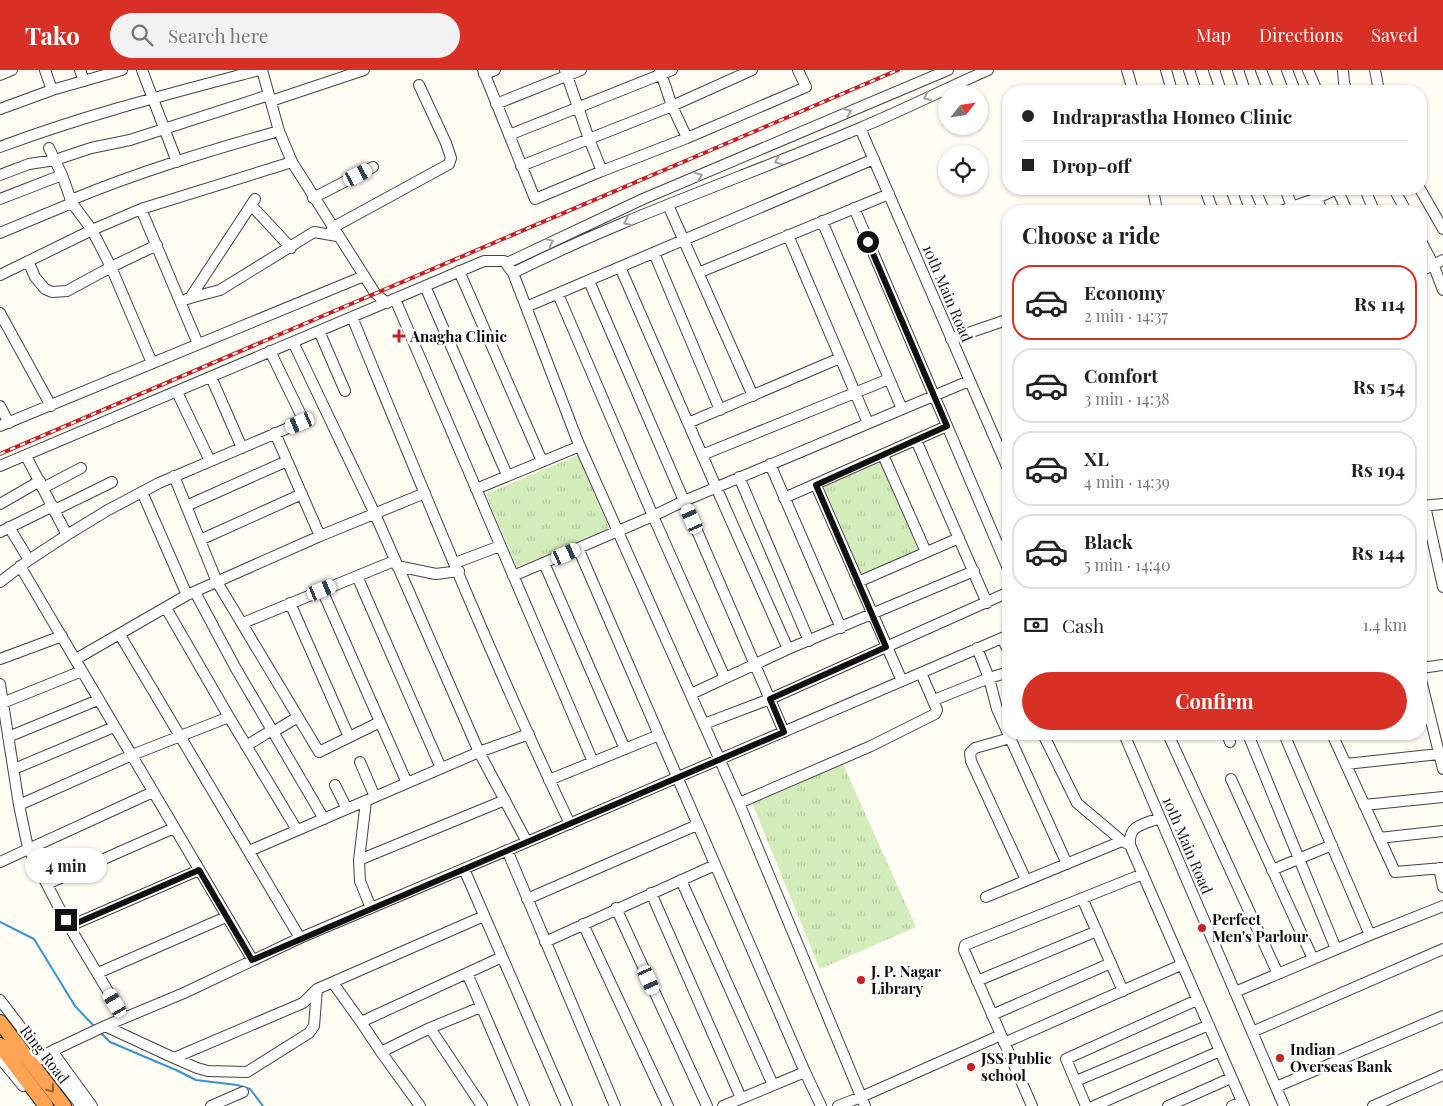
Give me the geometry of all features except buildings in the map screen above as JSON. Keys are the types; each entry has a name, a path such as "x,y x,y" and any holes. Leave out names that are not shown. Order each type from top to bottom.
{"highway":[{"name":"Ring Road","path":"0,1022 43,1058 64,1106"},
{"name":"Ring Road","path":"0,1045 46,1106"}],"street":[{"path":"0,76 12,70"},
{"path":"45,70 52,90"},
{"path":"80,70 84,80"},
{"path":"0,109 102,73 122,70"},
{"path":"142,70 177,162"},
{"path":"0,147 55,127 152,98 261,70 278,131 292,162 313,198 375,293 391,301 476,489 593,762"},
{"path":"0,175 29,164 55,160 91,148 130,140 364,70"},
{"path":"495,70 484,72 535,199 687,138 806,87 798,70"},
{"path":"496,104 566,73 581,70"},
{"path":"509,135 661,72 672,70"},
{"path":"522,166 672,106 752,70"},
{"path":"506,263 643,199 948,70"},
{"path":"513,273 668,205 860,128 988,70"},
{"path":"1127,70 1131,85"},
{"path":"1166,70 1170,85"},
{"path":"1189,70 1194,85"},
{"path":"1214,70 1219,85"},
{"path":"1238,70 1243,85"},
{"path":"1261,70 1267,85"},
{"path":"1287,70 1293,85"},
{"path":"1308,70 1314,85"},
{"path":"1343,70 1345,85"},
{"path":"1375,70 1378,85"},
{"path":"661,72 672,106 687,138"},
{"path":"566,73 602,171"},
{"path":"180,302 220,290 291,248 314,232 335,232 449,164 451,158 446,143 419,85"},
{"name":"10th Main Road","path":"860,128 969,381 1002,452"},
{"path":"0,233 107,185 218,148 278,131"},
{"path":"49,148 72,201 92,230 111,267 152,363"},
{"path":"526,307 874,159"},
{"path":"0,275 92,230 141,209 292,162"},
{"path":"313,198 373,167"},
{"path":"0,199 62,175"},
{"path":"698,273 889,194"},
{"path":"1299,205 1314,195"},
{"path":"1423,195 1443,229"},
{"path":"190,298 253,202 291,248"},
{"path":"668,205 682,241 753,396"},
{"path":"854,208 1002,555"},
{"path":"141,209 198,344"},
{"path":"822,221 902,409"},
{"path":"788,235 868,423"},
{"path":"28,261 35,277 44,289 52,292 67,291 156,245"},
{"path":"1427,248 1438,262 1443,290"},
{"path":"654,253 720,410"},
{"path":"0,466 459,271 484,261 504,261 513,273 580,446 739,803 863,1102"},
{"path":"620,268 788,649"},
{"path":"459,271 542,461"},
{"path":"0,406 4,424 364,276"},
{"path":"589,281 784,732"},
{"path":"425,286 507,475"},
{"path":"558,294 725,678"},
{"path":"0,313 51,406"},
{"path":"352,317 425,493 549,780 570,824"},
{"path":"951,339 1002,321"},
{"path":"319,331 345,391"},
{"path":"293,342 375,514 480,752 527,842"},
{"path":"0,582 29,560 108,510 174,476 300,423 302,417 270,351"},
{"path":"688,423 840,358"},
{"path":"211,377 242,448"},
{"path":"702,454 889,378"},
{"path":"513,576 653,516 684,500 969,381"},
{"path":"177,392 210,460"},
{"path":"784,498 947,426"},
{"path":"276,433 320,536"},
{"path":"916,440 987,602"},
{"path":"476,489 580,446"},
{"path":"883,455 926,552"},
{"path":"26,456 68,535"},
{"path":"186,506 287,461"},
{"path":"770,464 841,628"},
{"path":"0,504 81,468"},
{"path":"174,476 217,582 319,752 380,722"},
{"path":"739,477 809,641"},
{"path":"29,560 4,529 112,482"},
{"path":"816,485 902,681"},
{"path":"142,492 191,594 324,819"},
{"path":"76,659 191,594 320,536 425,493"},
{"path":"200,540 302,494"},
{"path":"1427,506 1443,504"},
{"path":"1427,522 1443,587"},
{"path":"858,582 959,538"},
{"path":"243,623 357,576 396,563 436,574 457,567 500,546"},
{"path":"578,548 804,1072 821,1106"},
{"path":"544,563 625,749"},
{"path":"20,566 252,960"},
{"path":"690,694 788,649 974,572"},
{"path":"357,576 441,768"},
{"path":"322,590 407,783"},
{"path":"704,724 770,699 1002,595"},
{"path":"290,604 349,737"},
{"path":"166,608 297,830"},
{"path":"120,635 300,938"},
{"path":"0,659 62,636"},
{"path":"43,1058 105,1026 184,993 300,938 570,824 1002,637"},
{"path":"977,648 990,678 997,709 1002,720"},
{"path":"1427,667 1443,665"},
{"path":"2,704 82,671"},
{"path":"739,803 871,746 935,714 937,710 934,700 921,673"},
{"path":"934,700 1002,674"},
{"path":"0,684 19,805 28,848 70,926 124,1018"},
{"path":"8,737 98,700"},
{"path":"19,805 132,755 229,717"},
{"path":"246,746 298,717"},
{"path":"1427,718 1443,769"},
{"path":"14,769 114,727"},
{"path":"249,851 441,768 529,734"},
{"path":"549,780 659,735"},
{"path":"1003,740 975,748 970,753 971,760 1026,880"},
{"path":"1011,740 1066,864"},
{"path":"1046,740 1077,803 1126,843 1142,874 1220,1052 1231,1078 1239,1105"},
{"name":"10th Main Road","path":"1127,740 1284,1106"},
{"path":"1171,740 1278,974"},
{"path":"1250,740 1336,949"},
{"path":"1287,740 1370,935"},
{"path":"1335,740 1395,872 1441,868 1443,886"},
{"path":"1346,764 1439,754"},
{"path":"360,762 371,799 359,860 360,881 371,908"},
{"path":"1231,779 1313,959"},
{"path":"335,785 347,809"},
{"path":"0,862 153,792"},
{"path":"1364,804 1443,797"},
{"path":"359,860 504,800"},
{"path":"986,897 1066,864 1126,843 1134,829 1160,818"},
{"path":"527,899 697,824"},
{"path":"47,884 174,828"},
{"path":"1379,838 1443,831"},
{"path":"1272,870 1332,845"},
{"path":"507,850 615,1106"},
{"path":"545,942 616,908 715,865"},
{"path":"464,869 567,1106"},
{"path":"70,926 199,870"},
{"path":"1032,1106 964,950 965,944 1142,874"},
{"path":"681,880 773,1085"},
{"path":"651,893 741,1098"},
{"path":"1082,898 1123,991"},
{"path":"1235,992 1443,906"},
{"path":"616,908 707,1106"},
{"path":"98,973 226,916"},
{"path":"174,1058 303,1003 318,989 484,916"},
{"path":"583,924 668,1106"},
{"path":"977,981 1097,931"},
{"path":"1252,1032 1443,949"},
{"path":"361,1022 502,957"},
{"path":"992,1015 1110,963"},
{"path":"838,1106 863,1102 1002,1039 1123,991 1181,965"},
{"path":"467,973 524,1106"},
{"path":"333,983 420,1106"},
{"path":"105,1026 197,1068 208,1071 247,1072 309,1032 314,1026 318,989"},
{"path":"0,1000 81,1106"},
{"path":"1086,1106 1066,1058 1197,1000"},
{"path":"382,1052 430,1028 481,1007"},
{"path":"1276,1087 1443,1016"},
{"path":"1076,1081 1208,1025"},
{"path":"430,1028 482,1106"},
{"path":"1094,1106 1220,1052"},
{"path":"0,1058 39,1106"},
{"path":"43,1058 92,1106"},
{"path":"723,1106 804,1072"},
{"path":"1372,1106 1443,1075"},
{"path":"1168,1106 1231,1078"},
{"path":"211,1106 243,1092"}],"green space":[{"path":"578,455 609,528 517,567 486,494"},
{"path":"881,462 918,550 862,575 824,487"},
{"path":"842,762 916,927 820,969 752,803"}],"waterway":[{"path":"0,922 34,939 75,1006 93,1025"},
{"path":"102,1034 110,1042 196,1080 237,1085 250,1089 263,1106"}],"railway":[{"path":"0,454 898,70"}],"place":[{"name":"Anagha Clinic","path":"399,336"},
{"name":"Perfect Men's Parlour","path":"1202,928"},
{"name":"J. P. Nagar Library","path":"861,980"},
{"name":"Indian Overseas Bank","path":"1280,1058"},
{"name":"JSS Public school","path":"971,1067"}],"route":[{"path":"66,920 70,926 199,870 252,960 784,732 770,699 886,647 816,485 947,426 868,242"}]}
